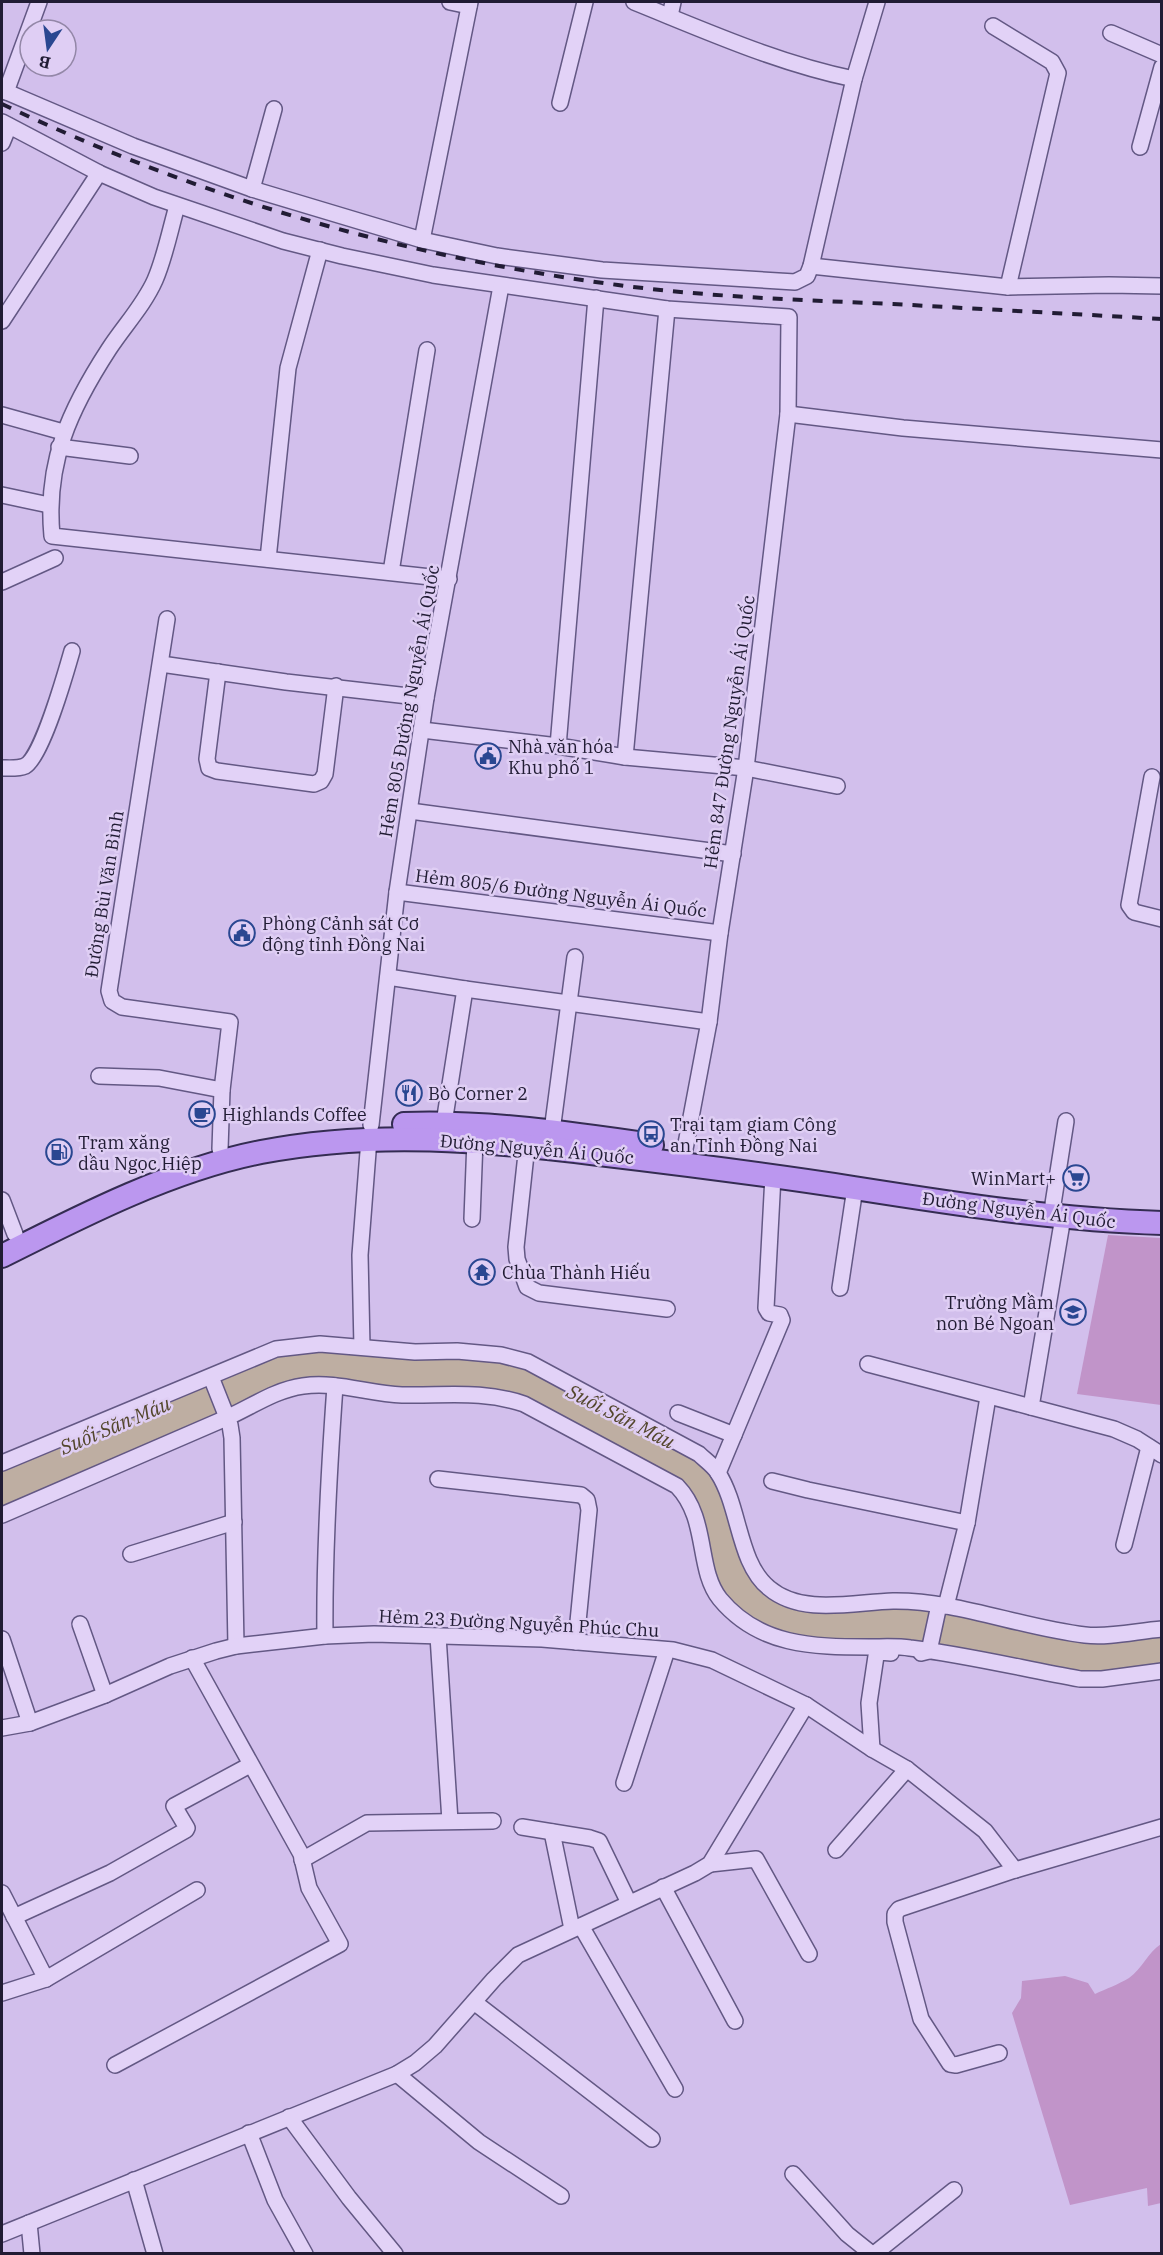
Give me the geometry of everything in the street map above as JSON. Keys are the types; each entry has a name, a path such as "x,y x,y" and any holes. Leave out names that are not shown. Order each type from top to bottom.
{"main road":[{"name":"Đường Nguyễn Ái Quốc","path":"8,1237 142,1175 222,1156 292,1147 370,1132 444,1123 552,1131 685,1149 1058,1211 1161,1210"},
{"name":"Đường Nguyễn Ái Quốc","path":"370,1132 527,1145 855,1188 1161,1224"},
{"name":"Đường Nguyễn Ái Quốc","path":"2,1256 127,1197 222,1156"}],"street":[{"path":"39,2 4,91 133,146 252,189 422,240 497,256 602,270 795,282 807,276 811,266 854,79 877,2"},
{"path":"422,240 470,4 450,2"},
{"path":"560,103 585,2"},
{"path":"634,2 671,9 786,62 818,72 854,79"},
{"path":"993,26 1052,62 1058,73 1008,287"},
{"path":"1111,33 1161,55"},
{"path":"1140,147 1161,67"},
{"path":"252,189 274,109"},
{"path":"2,143 5,124 99,173 177,206 283,241 415,272 667,309 625,757"},
{"path":"2,321 99,173"},
{"path":"177,206 155,281 76,405 62,440 50,505 52,536 449,579"},
{"path":"268,559 288,368 320,250"},
{"path":"811,266 1008,287 1161,286"},
{"name":"Hẻm 805 Đường Nguyễn Ái Quốc","path":"362,1347 360,1255 370,1132 398,892 426,698 501,286"},
{"path":"558,746 596,298"},
{"name":"Hẻm 847 Đường Nguyễn Ái Quốc","path":"667,309 789,317 788,414 746,768 720,933 709,1022 685,1149"},
{"path":"391,572 427,350"},
{"path":"788,414 903,428 1161,450"},
{"path":"2,415 62,440 130,456"},
{"path":"2,495 50,505"},
{"path":"2,582 55,558"},
{"name":"Đường Bùi Văn Bình","path":"167,619 109,991 112,1001 122,1007 230,1022 222,1090 222,1156"},
{"path":"2,768 20,767 31,760 50,722 72,651"},
{"path":"161,664 286,682 426,698"},
{"path":"218,672 207,759 209,768 314,784 321,781 325,774 336,686"},
{"path":"422,730 558,746 625,757 746,768 837,786"},
{"path":"1152,777 1129,905 1134,912 1161,919"},
{"path":"410,811 733,854"},
{"name":"Hẻm 805/6 Đường Nguyễn Ái Quốc","path":"398,892 720,933"},
{"path":"552,1131 575,957"},
{"path":"388,976 465,989 709,1022"},
{"path":"444,1123 465,989"},
{"path":"99,1076 159,1078 222,1090"},
{"path":"1031,1407 1058,1211 1066,1121"},
{"path":"472,1219 475,1140"},
{"path":"527,1145 516,1247 517,1259 527,1287 538,1293 667,1309"},
{"path":"718,1473 782,1320 780,1315 769,1313 766,1308 773,1176"},
{"path":"840,1288 855,1188"},
{"path":"2,1200 8,1237"},
{"path":"2,1463 276,1349 320,1344 415,1352 457,1351 490,1354 528,1362 699,1454 718,1473 733,1508 756,1576 771,1590 793,1601 821,1605 895,1601 943,1605 1087,1635 1161,1629"},
{"path":"868,1364 1114,1429 1137,1439 1155,1451 1124,1545"},
{"path":"211,1377 232,1438 236,1646"},
{"path":"2,1515 227,1418 279,1391 304,1385 335,1386 400,1395 477,1394 502,1397 524,1404 677,1486 687,1496 699,1527 710,1580 719,1597 737,1616 769,1636 814,1647 908,1647 1080,1679 1102,1679 1161,1671"},
{"path":"325,1636 326,1531 335,1386"},
{"path":"929,1651 967,1523 988,1397"},
{"path":"678,1413 734,1435"},
{"path":"438,1479 581,1495 587,1500 589,1510 576,1642"},
{"path":"772,1481 967,1523"},
{"path":"131,1554 234,1522"},
{"path":"80,1624 105,1695"},
{"name":"Hẻm 23 Đường Nguyễn Phúc Chu","path":"2,1728 30,1723 105,1695 170,1666 236,1646 325,1636 374,1634 576,1642 667,1650 712,1660 806,1705 872,1749 908,1769 985,1831 1015,1870"},
{"path":"438,1636 450,1821"},
{"path":"2,1639 30,1723"},
{"path":"624,1783 667,1650"},
{"path":"872,1749 870,1703 876,1656 880,1652 914,1654 929,1651"},
{"path":"115,2065 340,1944 309,1888 301,1854 192,1658"},
{"path":"710,1864 806,1705"},
{"path":"14,1917 110,1874 186,1830 174,1806 250,1765"},
{"path":"836,1850 908,1769"},
{"path":"302,1860 367,1823 493,1821"},
{"path":"522,1827 599,1841 629,1903"},
{"path":"999,2053 956,2065 950,2064 921,2019 895,1922 895,1914 899,1910 1015,1870 1161,1827"},
{"path":"552,1832 577,1928 675,2089"},
{"path":"2,2234 397,2074 415,2063 435,2046 519,1955 710,1864 756,1859 809,1954"},
{"path":"663,1887 735,2021"},
{"path":"2,1993 46,1979 197,1890"},
{"path":"2,1893 46,1979"},
{"path":"474,2002 652,2139"},
{"path":"397,2074 479,2142 561,2196"},
{"path":"289,2117 395,2253"},
{"path":"249,2133 275,2200 305,2253"},
{"path":"793,2174 847,2234 873,2253 954,2190"},
{"path":"134,2181 155,2253"},
{"path":"29,2223 32,2253"}],"shaded area":[{"path":"1108,1235 1161,1238 1161,1405 1077,1394"},
{"path":"1161,1944 1161,2203 1148,2206 1147,2188 1070,2205 1012,2013 1021,1998 1022,1981 1065,1976 1088,1983 1095,1994 1129,1978"}],"water":[{"name":"Suối Săn Máu","path":"320,1349 500,1359 527,1367 696,1458 714,1476 768,1594 934,1609 1065,1637 1161,1633 1161,1666 1102,1674 817,1642 770,1632 740,1613 723,1594 715,1579 692,1495 523,1399 402,1390 335,1381 230,1411 2,1510 2,1468 277,1354"}],"railway":[{"path":"2,104 150,168 226,195 380,240 538,273 618,285 721,295 1162,319"}],"place":[{"name":"Nhà văn hóa Khu phố 1","path":"488,756"},
{"name":"Phòng Cảnh sát Cơ động tỉnh Đồng Nai","path":"242,933"},
{"name":"Bò Corner 2","path":"409,1093"},
{"name":"Highlands Coffee","path":"202,1114"},
{"name":"Trại tạm giam Công an Tỉnh Đồng Nai","path":"651,1134"},
{"name":"Trạm xăng dầu Ngọc Hiệp","path":"59,1152"},
{"name":"WinMart+","path":"1076,1178"},
{"name":"Chùa Thành Hiếu","path":"482,1272"},
{"name":"Trường Mầm non Bé Ngoan","path":"1073,1312"}]}
